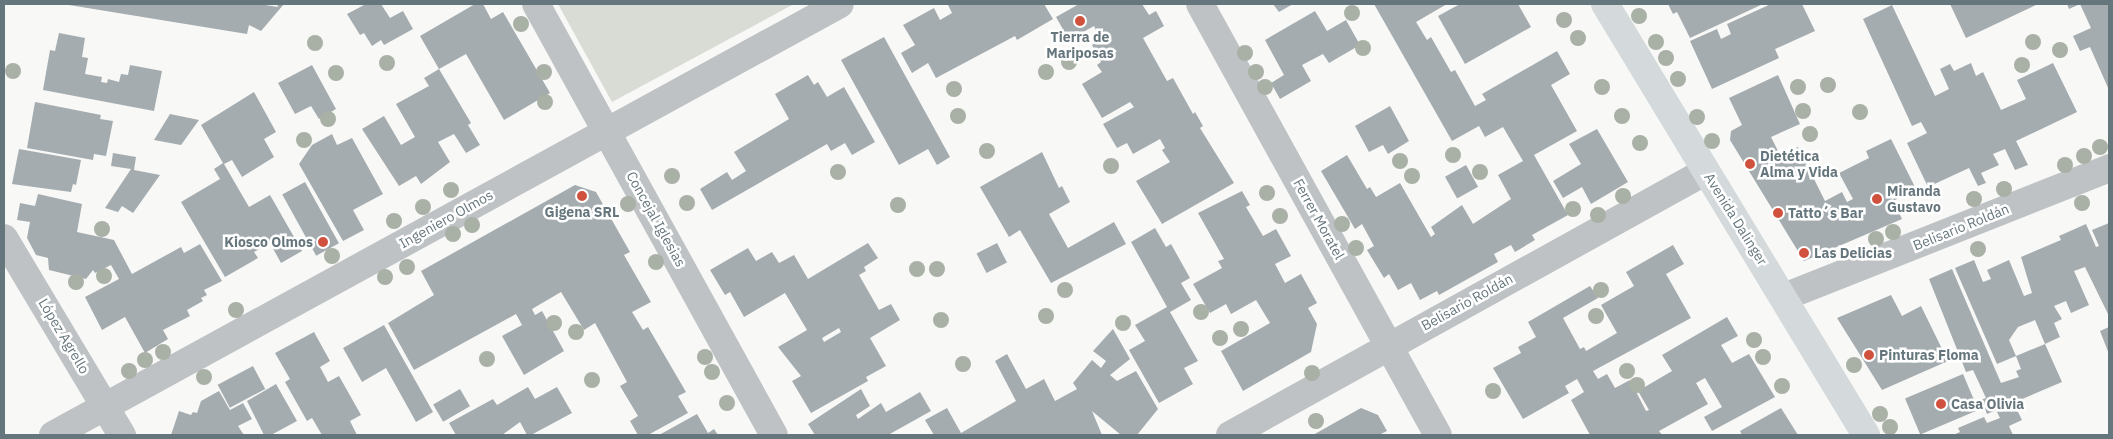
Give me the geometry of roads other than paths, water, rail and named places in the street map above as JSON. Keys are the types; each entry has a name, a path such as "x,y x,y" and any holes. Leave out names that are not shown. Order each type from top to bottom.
{"street":[{"name":"Concejal Iglesias","path":"536,4 608,131 774,435"},
{"name":"Ingeniero Olmos","path":"53,435 840,4"},
{"name":"Ferrer Moratel","path":"1200,4 1438,435"},
{"name":"Avenida Dalinger","path":"1605,4 1866,435"},
{"name":"Belisario Roldán","path":"1784,297 2109,168"},
{"name":"Belisario Roldán","path":"1230,435 1706,171"},
{"name":"López Agrello","path":"4,238 122,435"}],"place":[{"name":"Tierra de Mariposas","path":"1080,21"},
{"name":"Dietética Alma y Vida","path":"1750,164"},
{"name":"Gigena SRL","path":"582,196"},
{"name":"Miranda Gustavo","path":"1877,199"},
{"name":"Tatto´s Bar","path":"1778,213"},
{"name":"Kiosco Olmos","path":"323,242"},
{"name":"Las Delicias","path":"1804,253"},
{"name":"Pinturas Floma","path":"1869,355"},
{"name":"Casa Olivia","path":"1941,404"}]}
